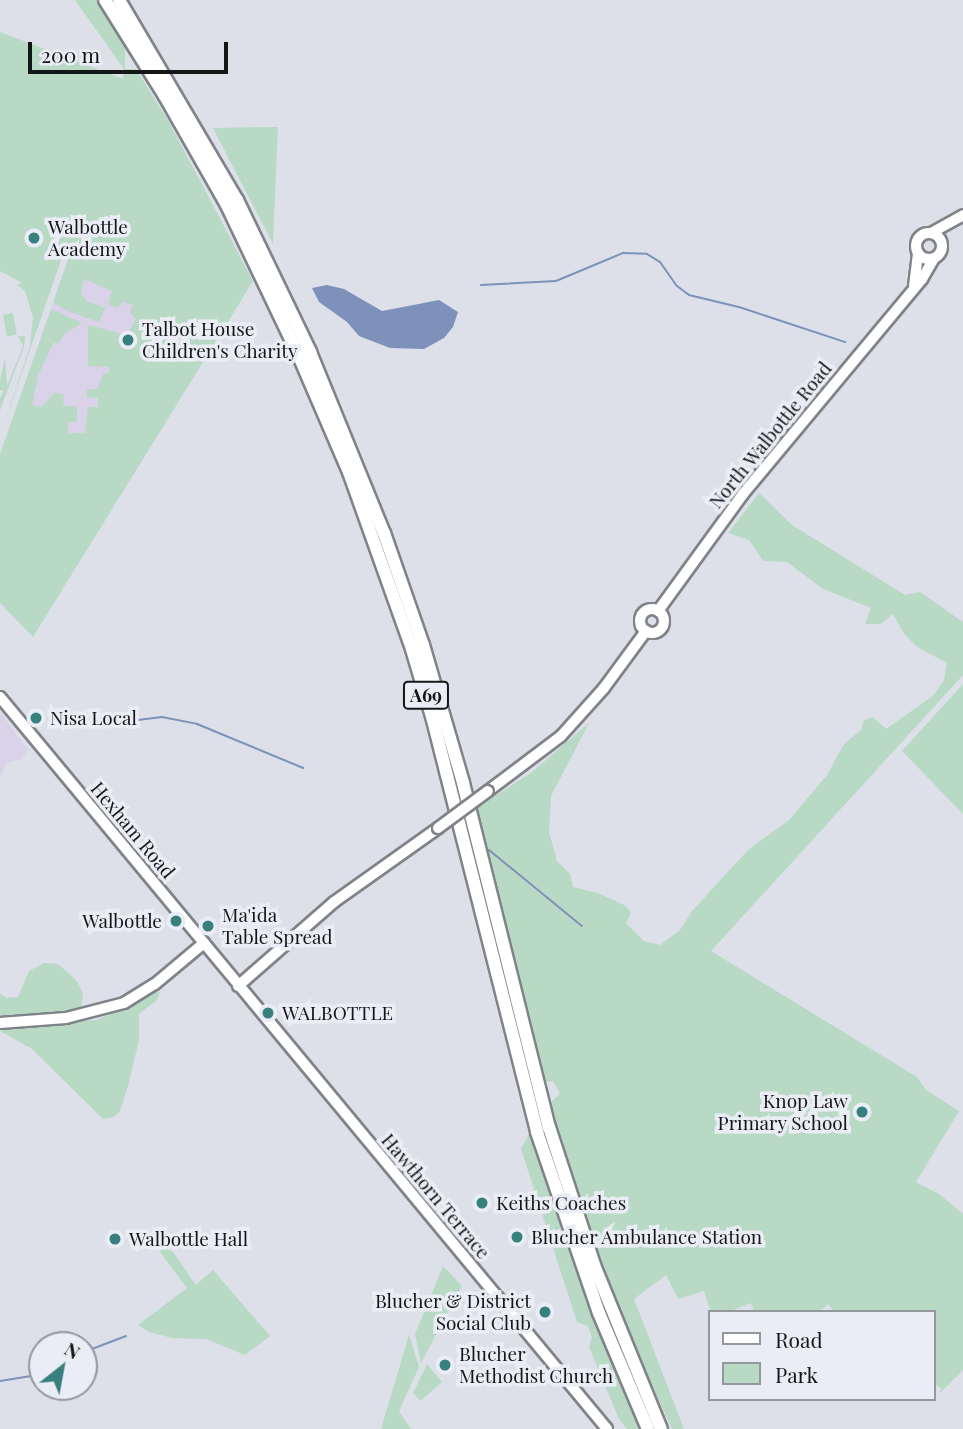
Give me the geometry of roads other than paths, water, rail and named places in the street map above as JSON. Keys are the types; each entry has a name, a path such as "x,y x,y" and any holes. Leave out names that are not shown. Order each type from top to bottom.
{"highway":[{"name":"A69","path":"105,0 165,96 227,205 299,356 354,485 412,649 429,708 537,1132 599,1312 648,1429"},
{"name":"A69","path":"119,0 237,200 310,352 384,533 423,645 456,760 548,1127 605,1296 661,1429"}],"street":[{"name":"North Walbottle Road","path":"914,286 919,253 917,242 923,235 963,217"},
{"name":"North Walbottle Road","path":"658,611 743,494 934,258 941,253 942,244 949,231 963,217"},
{"path":"931,233 938,237 942,244"},
{"path":"919,253 925,258 934,258"},
{"name":"North Walbottle Road","path":"650,609 658,611 663,618 662,627 655,632 646,631 641,625 641,616 650,609"},
{"name":"North Walbottle Road","path":"238,986 334,902 488,792 561,736 604,688 646,631"},
{"name":"Hexham Road","path":"0,697 238,986"},
{"path":"0,1023 65,1018 124,1003 155,985 204,943"},
{"name":"Hawthorn Terrace","path":"238,986 607,1429"}],"water":[{"path":"327,285 344,289 382,311 439,300 458,312 453,327 444,338 424,349 390,348 359,336 347,322 319,302 312,288"}],"waterway":[{"path":"481,285 556,281 623,253 647,254 660,262 677,286 689,295 739,307 845,342"},
{"path":"130,721 162,717 197,724 303,768"},
{"path":"489,850 582,926"},
{"path":"98,1347 126,1336"},
{"path":"0,1381 28,1377"}],"place":[{"name":"Walbottle Academy","path":"34,238"},
{"name":"Talbot House Children's Charity","path":"128,340"},
{"name":"Nisa Local","path":"36,718"},
{"name":"Walbottle","path":"176,921"},
{"name":"Ma'ida Table Spread","path":"208,926"},
{"name":"WALBOTTLE","path":"268,1013"},
{"name":"Knop Law Primary School","path":"862,1112"},
{"name":"Keiths Coaches","path":"482,1203"},
{"name":"Blucher Ambulance Station","path":"517,1237"},
{"name":"Walbottle Hall","path":"115,1239"},
{"name":"Blucher & District Social Club","path":"545,1312"},
{"name":"Blucher Methodist Church","path":"445,1365"}]}
